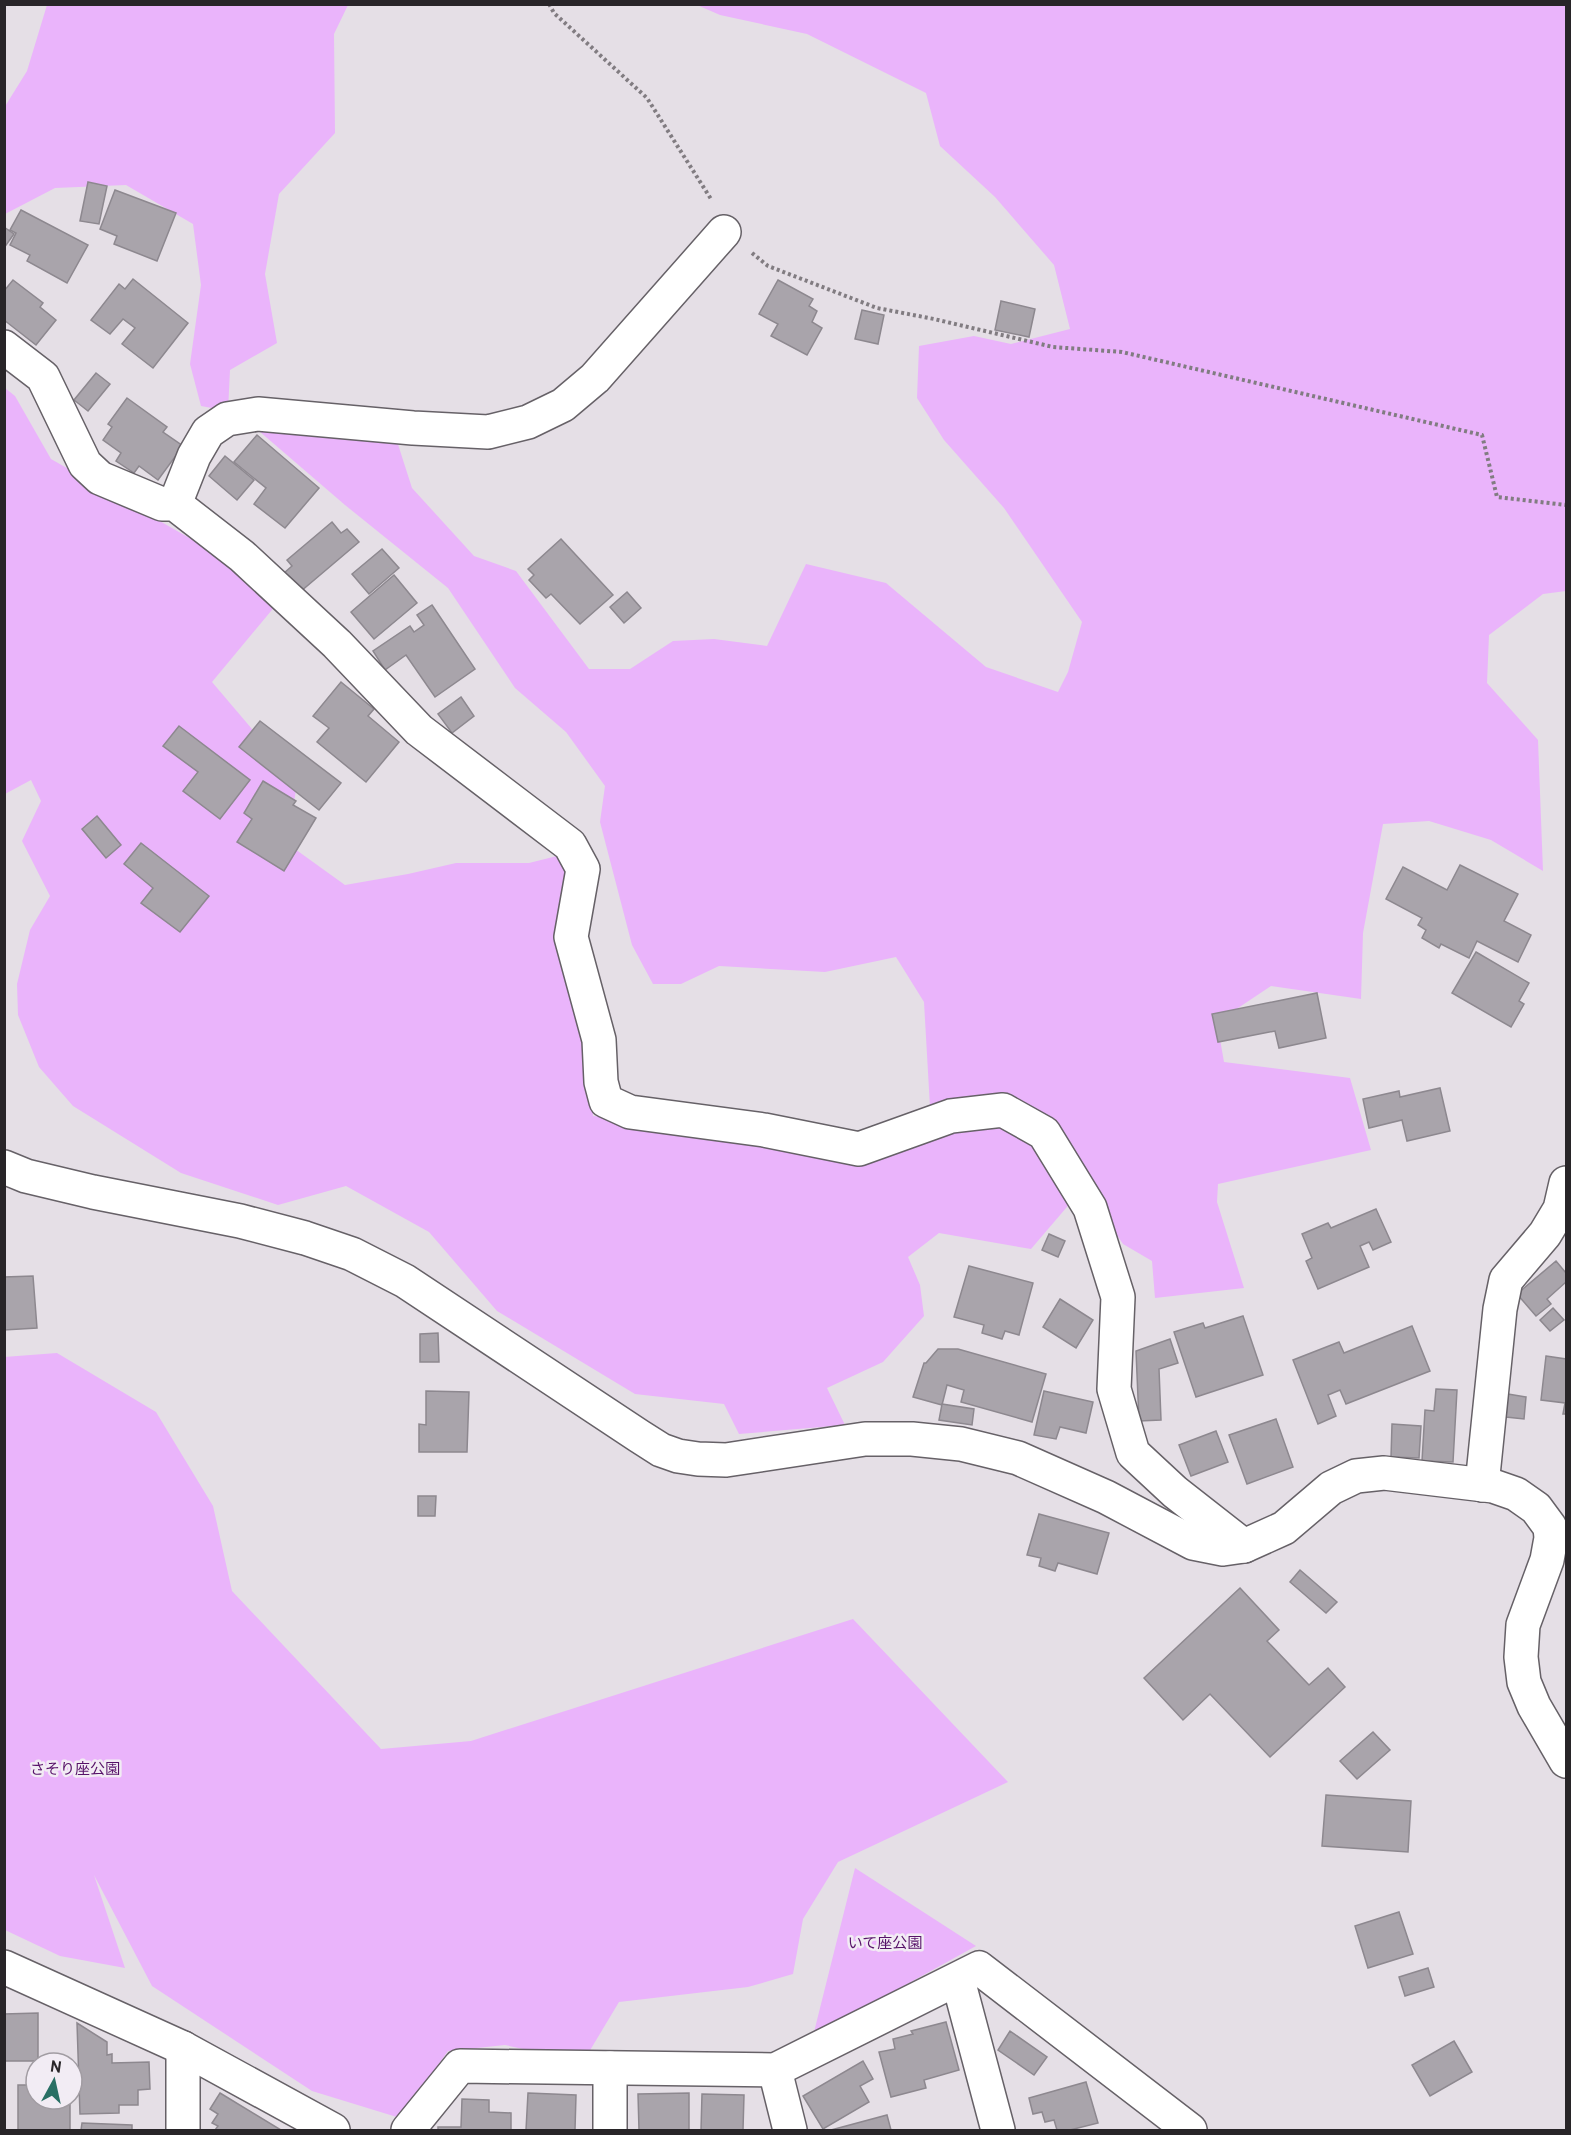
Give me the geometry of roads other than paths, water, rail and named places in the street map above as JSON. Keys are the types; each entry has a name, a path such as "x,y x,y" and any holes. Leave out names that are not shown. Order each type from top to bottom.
{"street":[{"path":"175,504 194,456 208,432 228,419 258,414 413,428 488,432 528,422 545,414 563,405 595,378 724,232"},
{"path":"4,347 43,377 85,464 100,478 162,504 175,504 242,556 337,644 419,730 570,845 584,869 571,937 599,1040 601,1082 606,1101 630,1112 764,1130 859,1149 951,1116 1003,1110 1044,1133 1090,1208 1118,1297 1114,1389 1133,1453 1175,1492 1244,1546"},
{"path":"4,1167 26,1176 93,1192 272,1229 352,1254 405,1281 639,1436 661,1450 678,1456 698,1460 726,1460 865,1439 912,1439 961,1444 1018,1458 1038,1466 1106,1497 1193,1544 1223,1550 1244,1546 1284,1528 1331,1488 1356,1476 1384,1473 1493,1486 1516,1494 1558,1523 1551,1538 1547,1560 1522,1625 1521,1657 1527,1690 1566,1761"},
{"path":"1482,1485 1500,1309 1506,1280 1545,1234 1560,1209 1566,1183"},
{"path":"4,1967 183,2048 333,2130"},
{"path":"408,2130 460,2066 775,2070 979,1968 1190,2130"},
{"path":"957,1980 998,2130"},
{"path":"183,2048 183,2130"},
{"path":"610,2068 610,2130"},
{"path":"775,2070 790,2130"}],"park label":[{"name":"さそり座公園","path":"75,1770"},
{"name":"いて座公園","path":"885,1944"}]}
